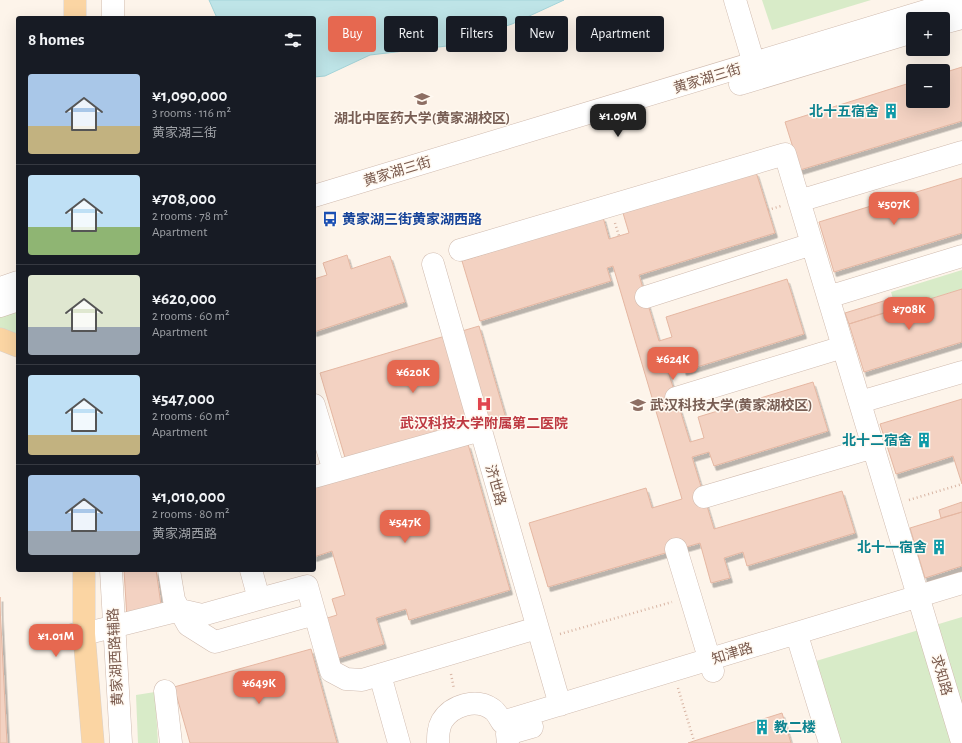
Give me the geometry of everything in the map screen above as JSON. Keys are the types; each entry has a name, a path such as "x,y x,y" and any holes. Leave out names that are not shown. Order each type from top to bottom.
{"main road":[{"path":"75,0 75,16"},
{"path":"90,0 90,16"},
{"path":"0,339 16,345"},
{"path":"70,572 93,743"},
{"path":"79,743 78,634 84,572"}],"street":[{"path":"113,0 113,16"},
{"path":"735,0 756,71"},
{"name":"黄家湖三街","path":"316,211 756,71 962,0"},
{"path":"950,21 962,18"},
{"name":"黄家湖三街","path":"316,195 756,71 906,34"},
{"path":"799,201 962,152"},
{"name":"求知路","path":"460,250 785,154 962,742"},
{"path":"646,297 812,244"},
{"path":"828,297 962,256"},
{"name":"济世路","path":"433,264 560,705"},
{"path":"0,288 16,283"},
{"path":"0,306 16,301"},
{"path":"676,398 843,347"},
{"path":"860,402 962,372"},
{"path":"316,412 334,471"},
{"path":"316,476 480,430"},
{"path":"704,498 874,448"},
{"path":"676,549 711,665"},
{"name":"黄家湖西路辅路","path":"111,572 113,626 121,743"},
{"path":"169,572 174,600 188,625 215,642 315,614"},
{"path":"252,572 259,599"},
{"name":"知津路","path":"506,733 676,683 711,665 800,645 921,602 962,583"},
{"path":"78,634 180,610 202,615 307,586 331,671 346,679 362,680 446,656 539,634"},
{"name":"知津路","path":"506,733 560,705 711,665 921,602 962,596"},
{"path":"800,645 830,743"},
{"path":"380,675 399,743"},
{"path":"165,691 171,743"},
{"path":"438,743 438,733 442,722 449,713 459,706 471,704 482,705 493,710 506,733"}],"path":[{"path":"891,505 962,484"},
{"path":"539,634 690,597"},
{"path":"446,656 459,706"},
{"path":"676,683 694,741"}],"green space":[{"path":"762,0 871,0 772,30"},
{"path":"962,270 962,289 896,309 891,292"},
{"path":"16,310 16,334 0,328 0,315"},
{"path":"962,617 962,743 830,743 806,664"},
{"path":"155,692 158,743 138,743 136,695"}],"water":[{"path":"209,0 564,0 529,16 515,16 515,23 507,26 507,16 446,16 446,46 438,47 438,16 384,16 384,52 396,52 370,55 325,76 316,77 316,16 216,16"}],"building":[{"name":"北十五宿舍","path":"962,67 962,121 800,170 785,122 906,84 906,108 950,108 950,71"},
{"path":"756,172 775,233 639,275 659,341 672,337 666,317 787,279 804,334 684,371 678,351 663,355 690,442 704,438 698,417 813,382 828,431 714,466 709,452 692,457 714,529 842,491 855,533 747,566 743,552 724,558 730,578 711,583 700,543 548,587 529,523 646,488 652,508 682,499 613,266 607,268 611,281 480,321 462,261 603,217 609,239 629,233 623,213"},
{"path":"962,178 962,233 834,272 819,222"},
{"path":"347,255 351,269 390,256 405,302 316,331 316,278 327,275 323,263"},
{"path":"962,289 962,342 864,372 849,324"},
{"path":"893,298 896,309 849,324 845,313"},
{"path":"479,326 505,415 346,461 320,373"},
{"name":"北十二宿舍","path":"962,399 962,484 953,456 896,474 880,424"},
{"name":"武汉科技大学附属第二医院","path":"468,444 510,590 409,620 406,609 376,618 384,644 335,659 324,619 337,615 332,599 345,595 332,551 316,556 316,481 363,467 365,474"},
{"path":"962,502 962,512 941,518 939,510"},
{"name":"北十一宿舍","path":"962,512 962,566 925,578 910,528"},
{"path":"124,572 156,572 162,612 127,619"},
{"path":"0,606 7,743 0,743"},
{"path":"311,649 337,743 190,743 174,687"},
{"name":"教二楼","path":"782,713 791,743 688,743 694,741"}],"place":[{"name":"湖北中医药大学(黄家湖校区)","path":"422,99"},
{"name":"北十五宿舍","path":"891,111"},
{"name":"黄家湖三街黄家湖西路","path":"330,219"},
{"name":"武汉科技大学附属第二医院","path":"484,404"},
{"name":"武汉科技大学(黄家湖校区)","path":"638,405"},
{"name":"北十二宿舍","path":"924,440"},
{"name":"北十一宿舍","path":"939,547"},
{"name":"教二楼","path":"762,727"}]}
